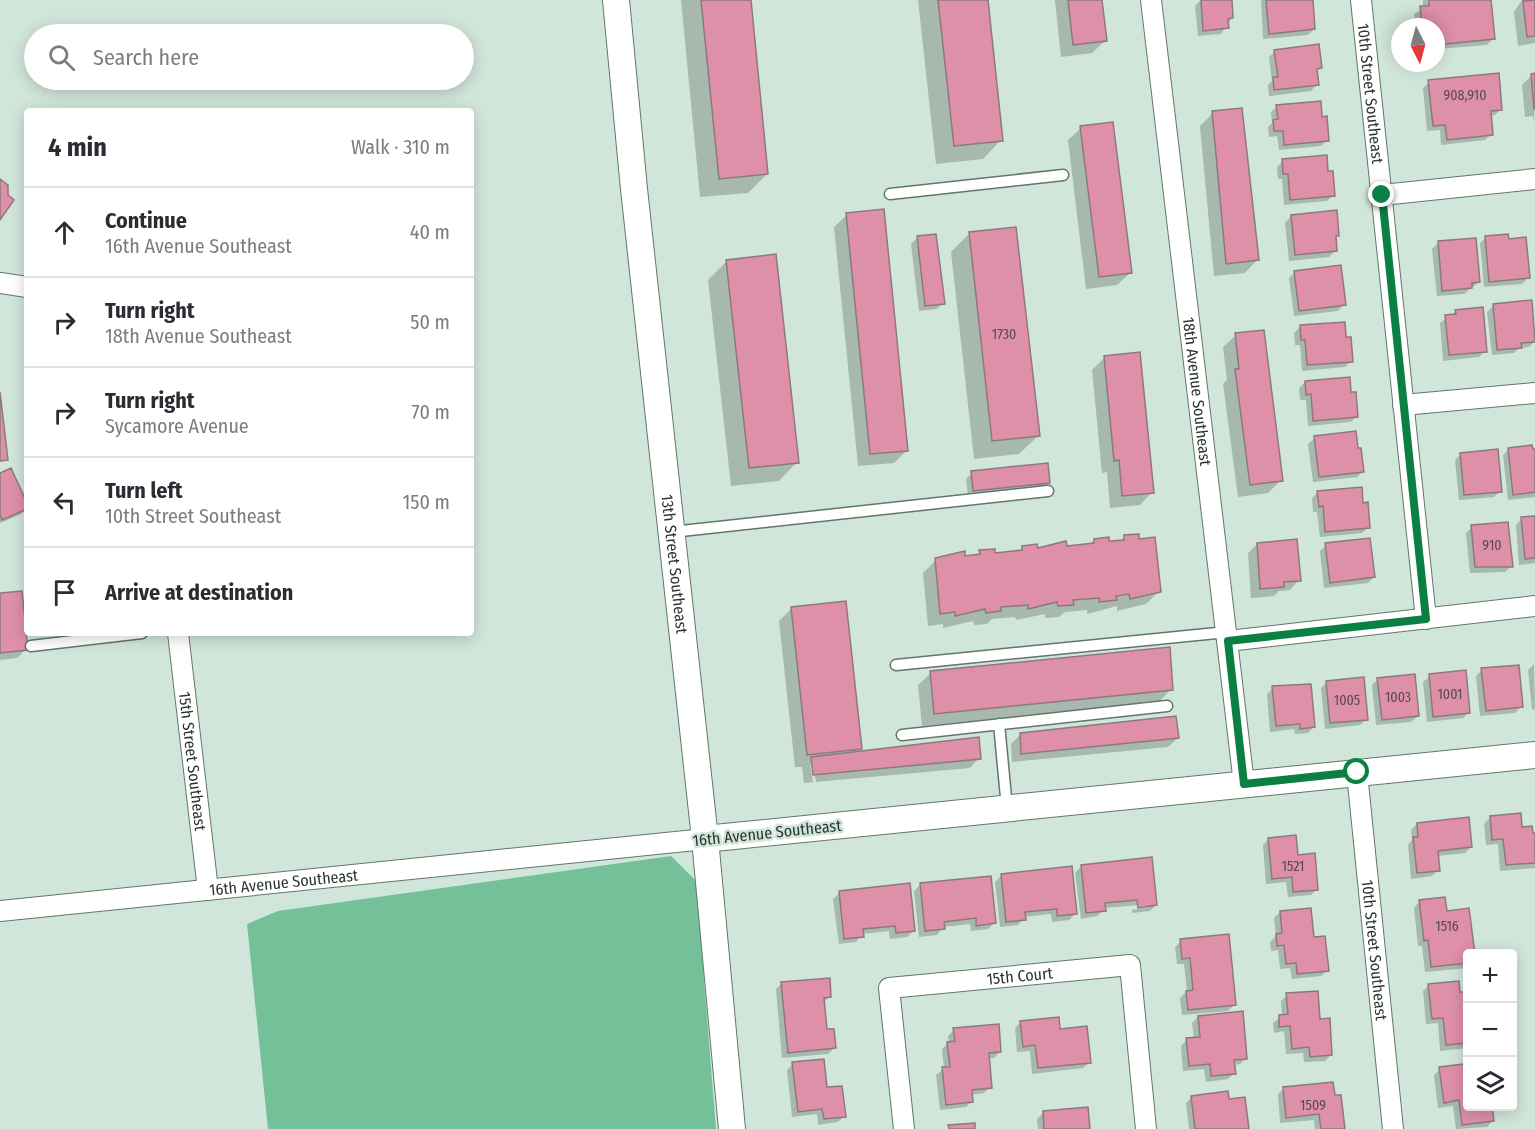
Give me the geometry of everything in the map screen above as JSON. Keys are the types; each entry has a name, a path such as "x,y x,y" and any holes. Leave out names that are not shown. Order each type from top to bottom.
{"street":[{"name":"13th Street Southeast","path":"616,0 705,838 732,1129"},
{"name":"18th Avenue Southeast","path":"1151,0 1244,784"},
{"name":"10th Street Southeast","path":"1361,0 1426,619"},
{"path":"1382,195 1535,179"},
{"path":"0,283 24,287"},
{"path":"1403,405 1535,393"},
{"path":"1227,637 1426,619 1535,606"},
{"name":"15th Street Southeast","path":"178,636 207,890"},
{"name":"16th Avenue Southeast","path":"0,911 1535,755"},
{"name":"10th Street Southeast","path":"1357,772 1393,1129"},
{"name":"15th Court","path":"904,1129 889,988 1130,965 1146,1129"}],"lane":[{"path":"890,194 1063,175"},
{"path":"672,532 1048,491"},
{"path":"31,646 116,636"},
{"path":"896,665 1227,637"},
{"path":"902,735 1167,706"},
{"path":"999,724 1008,809"}],"green space":[{"path":"671,856 696,881 716,1129 268,1129 247,924 278,911"}],"building":[{"path":"701,0 751,0 768,174 719,179"},
{"path":"938,0 988,0 1003,141 954,146"},
{"path":"1068,0 1102,0 1107,41 1073,45"},
{"path":"1201,0 1232,0 1233,18 1228,19 1229,28 1203,31"},
{"path":"1266,0 1313,0 1315,29 1269,34"},
{"path":"1429,0 1491,0 1495,39 1445,44 1445,18 1421,18 1420,6 1429,6"},
{"path":"1535,0 1535,36 1527,37 1523,1"},
{"path":"1319,44 1322,68 1317,69 1319,85 1274,90 1273,77 1278,77 1274,50"},
{"path":"1499,73 1502,110 1491,111 1493,135 1447,140 1445,125 1433,126 1428,80"},
{"path":"1535,73 1535,108 1534,109 1531,74"},
{"path":"1321,101 1322,117 1327,116 1329,141 1284,145 1283,131 1274,131 1273,120 1278,119 1276,105"},
{"path":"1242,108 1259,260 1226,264 1212,111"},
{"path":"1113,122 1132,273 1099,277 1080,126"},
{"path":"1327,155 1328,171 1333,171 1335,196 1290,200 1288,174 1283,174 1282,159"},
{"path":"0,179 8,185 8,195 14,200 0,220"},
{"path":"884,209 908,451 870,454 846,213"},
{"path":"1337,210 1339,236 1336,236 1337,251 1295,255 1291,215"},
{"path":"1016,227 1040,436 992,441 969,232"},
{"path":"936,234 945,304 925,306 917,236"},
{"path":"1508,234 1509,239 1526,237 1530,278 1489,282 1485,236"},
{"path":"1476,238 1480,282 1472,283 1472,288 1442,291 1438,241"},
{"path":"776,254 799,463 749,468 726,260"},
{"path":"1341,265 1346,305 1299,311 1294,271"},
{"path":"1532,300 1535,342 1521,343 1522,348 1497,350 1493,304"},
{"path":"1483,307 1487,352 1449,355 1445,315 1456,314 1455,310"},
{"path":"1345,322 1346,337 1351,337 1353,362 1307,365 1305,340 1301,340 1300,325"},
{"path":"1264,330 1283,481 1250,485 1235,369 1239,369 1235,333"},
{"path":"1140,352 1154,493 1122,496 1119,460 1114,461 1104,356"},
{"path":"1350,377 1351,392 1356,392 1358,417 1313,421 1311,394 1306,395 1305,381"},
{"path":"0,392 8,460 0,461"},
{"path":"1356,431 1364,472 1319,477 1314,436"},
{"path":"1532,445 1535,449 1535,492 1513,495 1508,448"},
{"path":"1498,449 1502,492 1464,495 1460,453"},
{"path":"1048,463 1050,483 973,491 971,471"},
{"path":"11,468 24,496 24,510 2,520 0,515 0,473"},
{"path":"1362,487 1363,503 1368,502 1370,528 1325,532 1323,506 1319,507 1317,491"},
{"path":"1535,516 1535,558 1525,559 1521,517"},
{"path":"1508,522 1513,567 1475,567 1471,525"},
{"path":"1139,534 1139,539 1155,537 1161,592 1130,599 1129,594 1116,596 1117,600 1099,602 1099,598 1073,600 1074,605 1058,606 1057,602 1028,609 1028,605 1001,607 1001,611 986,613 985,609 955,616 955,612 940,614 935,558 965,551 965,556 980,554 979,550 995,549 995,553 1022,550 1022,546 1037,544 1038,548 1066,541 1067,546 1094,543 1094,539 1109,537 1109,541 1124,540 1124,535"},
{"path":"1370,538 1375,577 1330,583 1325,543"},
{"path":"1297,539 1301,581 1284,582 1284,587 1260,589 1257,543"},
{"path":"22,591 24,636 27,636 28,650 0,653 0,593"},
{"path":"846,601 862,749 807,755 791,607"},
{"path":"1170,647 1173,690 934,714 930,671"},
{"path":"1519,665 1523,707 1486,711 1481,668"},
{"path":"1466,670 1470,713 1433,717 1429,674"},
{"path":"1415,674 1419,716 1382,720 1377,678"},
{"path":"1364,677 1368,720 1330,723 1326,681"},
{"path":"1311,684 1315,727 1300,729 1300,724 1276,726 1272,686"},
{"path":"1176,716 1179,738 1021,754 1020,733"},
{"path":"979,737 981,759 813,775 811,757"},
{"path":"1521,813 1522,827 1532,826 1533,833 1535,833 1535,863 1506,865 1503,839 1492,840 1490,816"},
{"path":"1469,817 1472,847 1438,851 1440,871 1417,873 1413,837 1418,837 1417,823"},
{"path":"1296,835 1298,855 1315,853 1318,890 1293,892 1292,877 1272,879 1268,838"},
{"path":"1152,857 1157,905 1138,908 1137,900 1105,903 1106,911 1086,913 1081,865"},
{"path":"1072,866 1077,914 1057,916 1057,909 1025,912 1026,920 1006,922 1001,874"},
{"path":"991,876 996,923 976,926 976,918 944,922 945,929 925,931 920,883"},
{"path":"910,883 915,931 896,933 895,926 863,929 864,937 844,939 839,891"},
{"path":"1445,897 1447,911 1469,908 1474,949 1463,949 1463,964 1431,967 1428,940 1424,941 1419,900"},
{"path":"1311,908 1314,937 1325,936 1329,971 1297,974 1296,963 1286,964 1284,945 1277,946 1276,934 1282,933 1280,911"},
{"path":"1229,934 1236,1005 1188,1010 1186,991 1193,990 1190,958 1182,959 1180,939"},
{"path":"830,978 831,997 824,998 827,1029 834,1029 836,1048 788,1053 781,982"},
{"path":"1459,981 1460,992 1463,992 1463,1043 1446,1045 1443,1018 1432,1019 1428,984"},
{"path":"1318,991 1320,1019 1330,1018 1332,1055 1310,1057 1309,1047 1292,1049 1290,1026 1279,1027 1279,1015 1288,1014 1286,993"},
{"path":"1243,1011 1247,1059 1234,1060 1236,1074 1211,1076 1210,1064 1189,1066 1186,1038 1200,1037 1198,1016"},
{"path":"1059,1017 1060,1029 1087,1026 1091,1063 1038,1068 1035,1045 1023,1047 1020,1021"},
{"path":"999,1024 1001,1052 989,1053 992,1088 972,1090 973,1102 946,1105 942,1067 950,1067 947,1042 955,1041 953,1028"},
{"path":"824,1059 827,1087 842,1086 846,1117 824,1119 822,1109 798,1112 792,1062"},
{"path":"1463,1064 1463,1111 1493,1111 1494,1121 1462,1125 1459,1100 1444,1103 1439,1067"},
{"path":"1333,1082 1335,1095 1341,1095 1345,1129 1321,1129 1319,1114 1286,1118 1283,1087"},
{"path":"1228,1091 1229,1099 1245,1097 1249,1129 1195,1129 1191,1096"},
{"path":"1088,1107 1090,1129 1044,1129 1043,1111"},
{"path":"975,1123 975,1129 949,1129 948,1125"}],"route":[{"path":"1357,772 1244,784 1228,641 1426,619 1382,195"}]}
